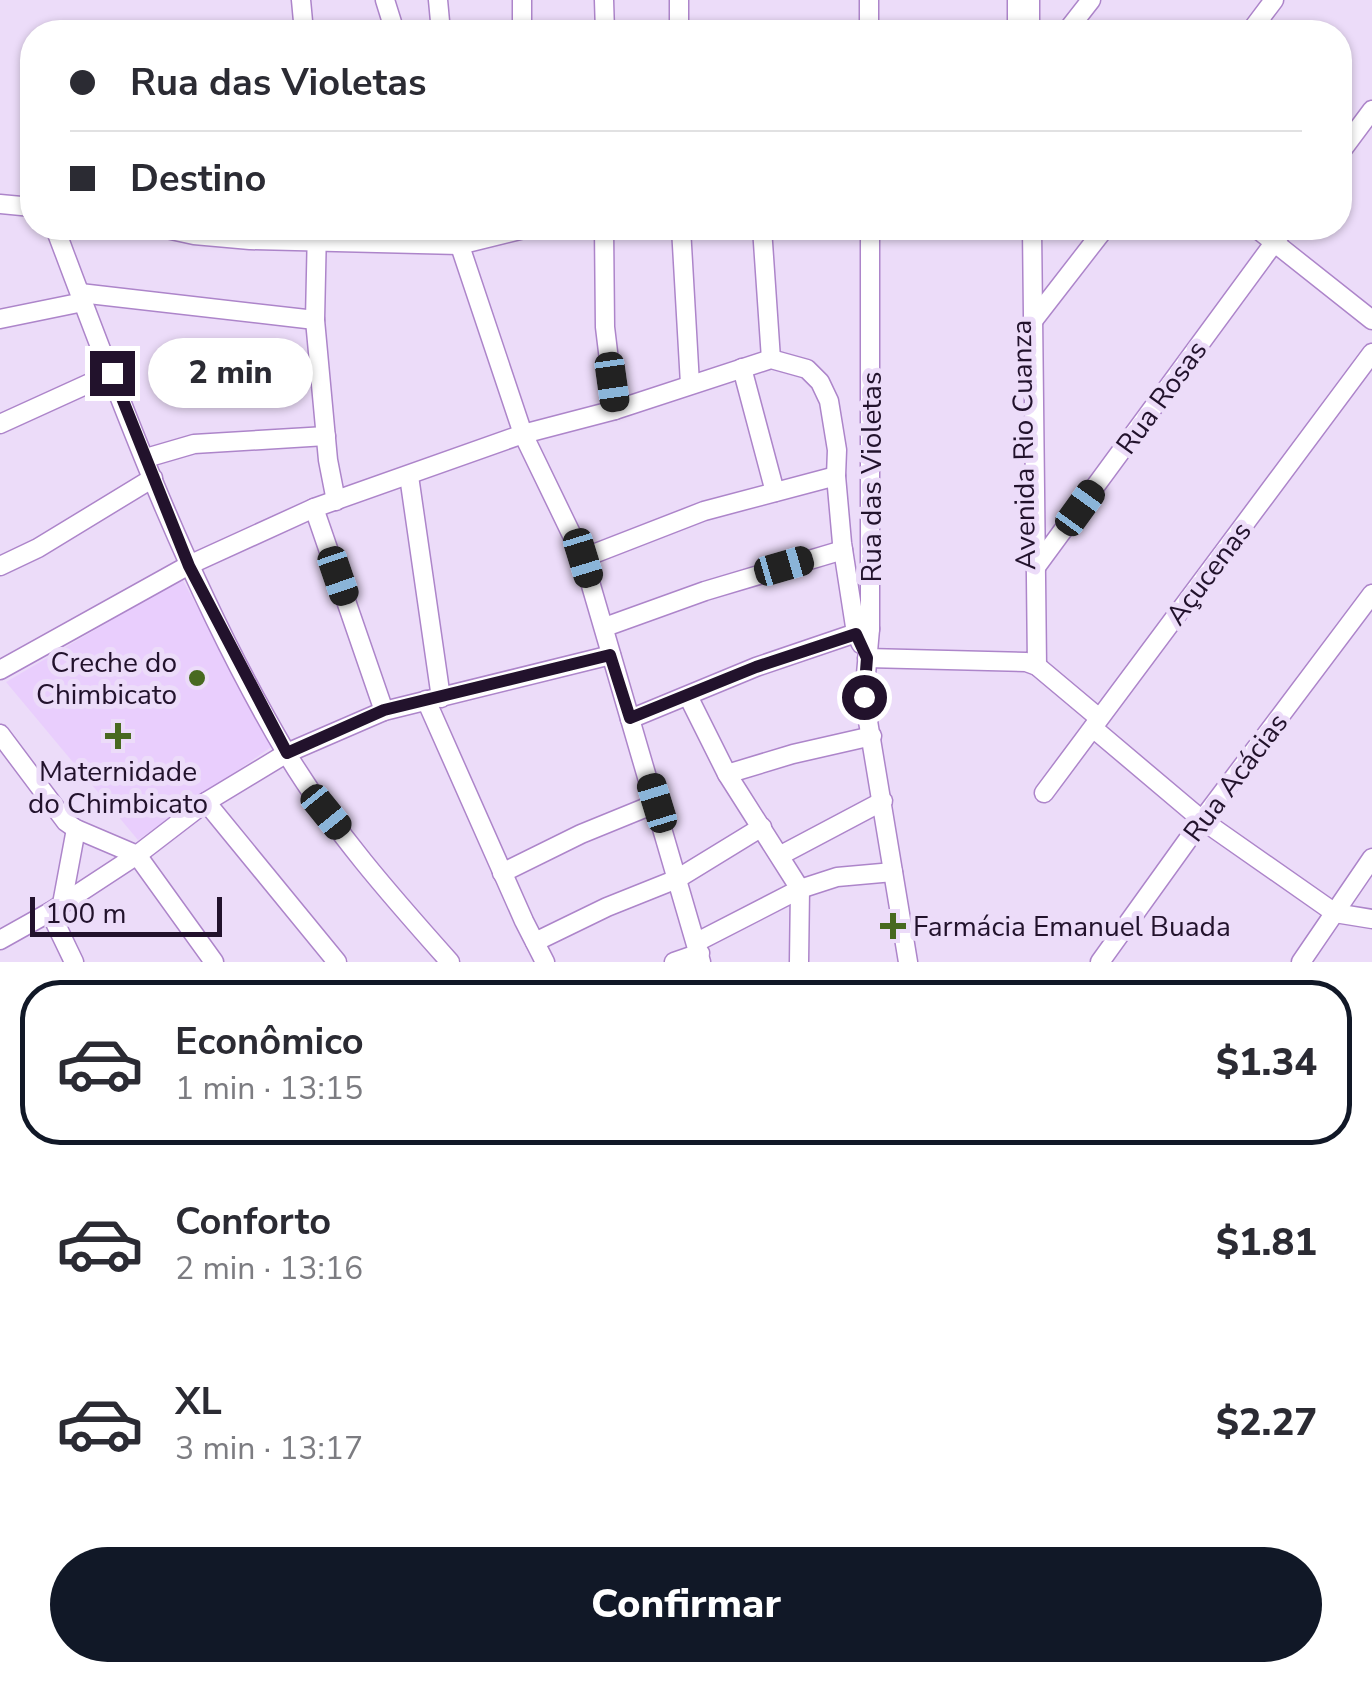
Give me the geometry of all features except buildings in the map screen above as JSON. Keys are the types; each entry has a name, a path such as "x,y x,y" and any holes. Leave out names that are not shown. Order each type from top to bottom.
{"street":[{"path":"1352,138 1372,110"},
{"path":"60,240 189,566 287,753 326,812 450,962"},
{"path":"317,240 315,320 336,501"},
{"path":"458,240 523,434 583,558 699,952"},
{"path":"604,240 604,327 616,410"},
{"path":"682,240 690,384"},
{"path":"763,240 771,359"},
{"name":"Rua das Violetas","path":"863,631 872,457 870,240"},
{"name":"Avenida Rio Cuanza","path":"1021,240 1033,663"},
{"path":"1031,240 1026,328 1036,567 1033,663"},
{"path":"1026,328 1095,240"},
{"name":"Rua Rosas","path":"1036,567 1276,240"},
{"path":"1286,240 1372,320"},
{"path":"0,319 82,298 315,320"},
{"name":"Açucenas","path":"1044,793 1372,353"},
{"path":"0,670 189,566 314,508 523,434 616,410 771,359 807,370 820,382 828,401 837,450 842,546 863,631 867,658 864,697 908,962"},
{"path":"742,368 775,492"},
{"path":"0,424 112,373"},
{"path":"146,458 194,444 326,436"},
{"path":"837,450 872,457"},
{"path":"408,476 433,699 502,873 545,962"},
{"path":"583,558 660,526 836,476"},
{"path":"0,566 38,548 153,478"},
{"path":"314,508 384,710"},
{"path":"605,626 842,546 870,527"},
{"name":"Rua Acácias","path":"1100,962 1372,594"},
{"path":"630,718 756,667 863,631"},
{"path":"0,940 138,855 206,802 287,753 384,710 610,655"},
{"path":"867,658 1033,663 1202,820 1335,913 1372,919"},
{"path":"688,696 727,774 800,889 799,962"},
{"path":"0,734 58,813 76,830 138,855 214,962"},
{"path":"727,774 872,736"},
{"path":"781,855 883,800"},
{"path":"206,802 338,962"},
{"path":"502,873 581,834 657,803"},
{"path":"535,942 607,906 676,878 762,827"},
{"path":"74,962 56,908 76,830"},
{"path":"1301,962 1372,858"},
{"path":"674,962 699,952 800,889 837,877 892,872"}],"shaded area":[{"name":"Maternidade do Chimbicato","path":"182,579 274,745 138,840 6,682"}],"place":[{"name":"Creche do Chimbicato","path":"197,678"},
{"name":"Maternidade do Chimbicato","path":"118,736"},
{"name":"Farmácia Emanuel Buada","path":"893,926"}],"route":[{"path":"112,373 189,566 287,753 384,710 610,655 630,718 756,667 856,634 867,658 864,697"}]}
